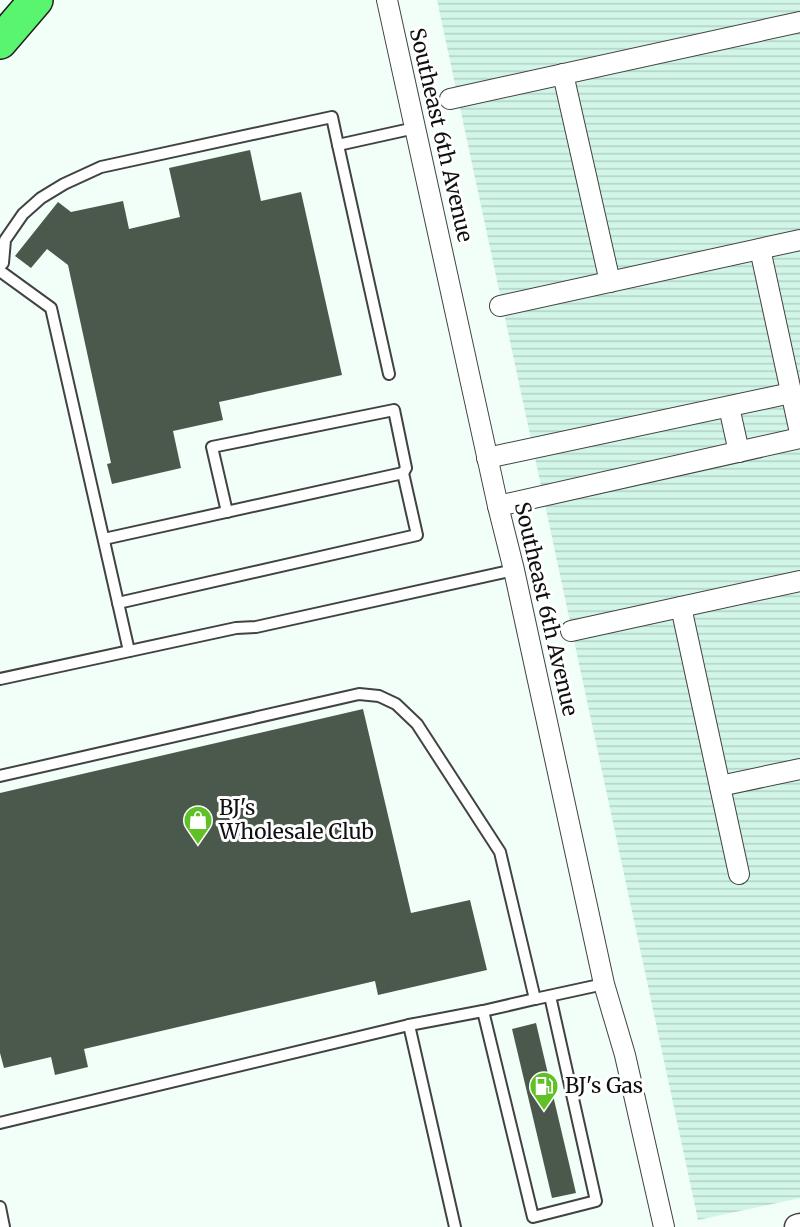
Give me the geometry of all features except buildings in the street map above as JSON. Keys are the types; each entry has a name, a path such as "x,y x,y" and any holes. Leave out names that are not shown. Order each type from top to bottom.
{"highway":[{"path":"0,42 36,0"}],"street":[{"name":"Southeast 6th Avenue","path":"387,0 604,984 625,1055 664,1227"},
{"path":"450,99 800,22"},
{"path":"563,74 610,282"},
{"path":"500,306 800,240"},
{"path":"760,249 800,433"},
{"path":"487,458 791,393"},
{"path":"729,407 739,452"},
{"path":"498,506 800,438"},
{"path":"571,631 800,581"},
{"path":"681,607 739,874"},
{"path":"720,786 800,769"}],"lane":[{"path":"0,266 3,262 5,240 23,214 41,198 64,184 101,167 332,117 389,374"},
{"path":"338,145 415,128"},
{"path":"0,272 51,308 129,651"},
{"path":"118,603 417,535 403,473 406,468 394,410 212,447 227,512"},
{"path":"104,539 403,473"},
{"path":"0,679 236,628 256,627 514,570"},
{"path":"0,776 359,694 379,696 396,704 417,724 500,852 535,999"},
{"path":"0,1123 408,1025 604,984"},
{"path":"483,1011 532,1217 596,1201 550,996"},
{"path":"408,1025 455,1227"},
{"path":"0,1207 4,1227"}],"green space":[{"path":"437,0 800,0 800,1198 698,1220"}],"place":[{"name":"BJ's Wholesale Club","path":"198,846"},
{"name":"BJ's Gas","path":"544,1112"}]}
